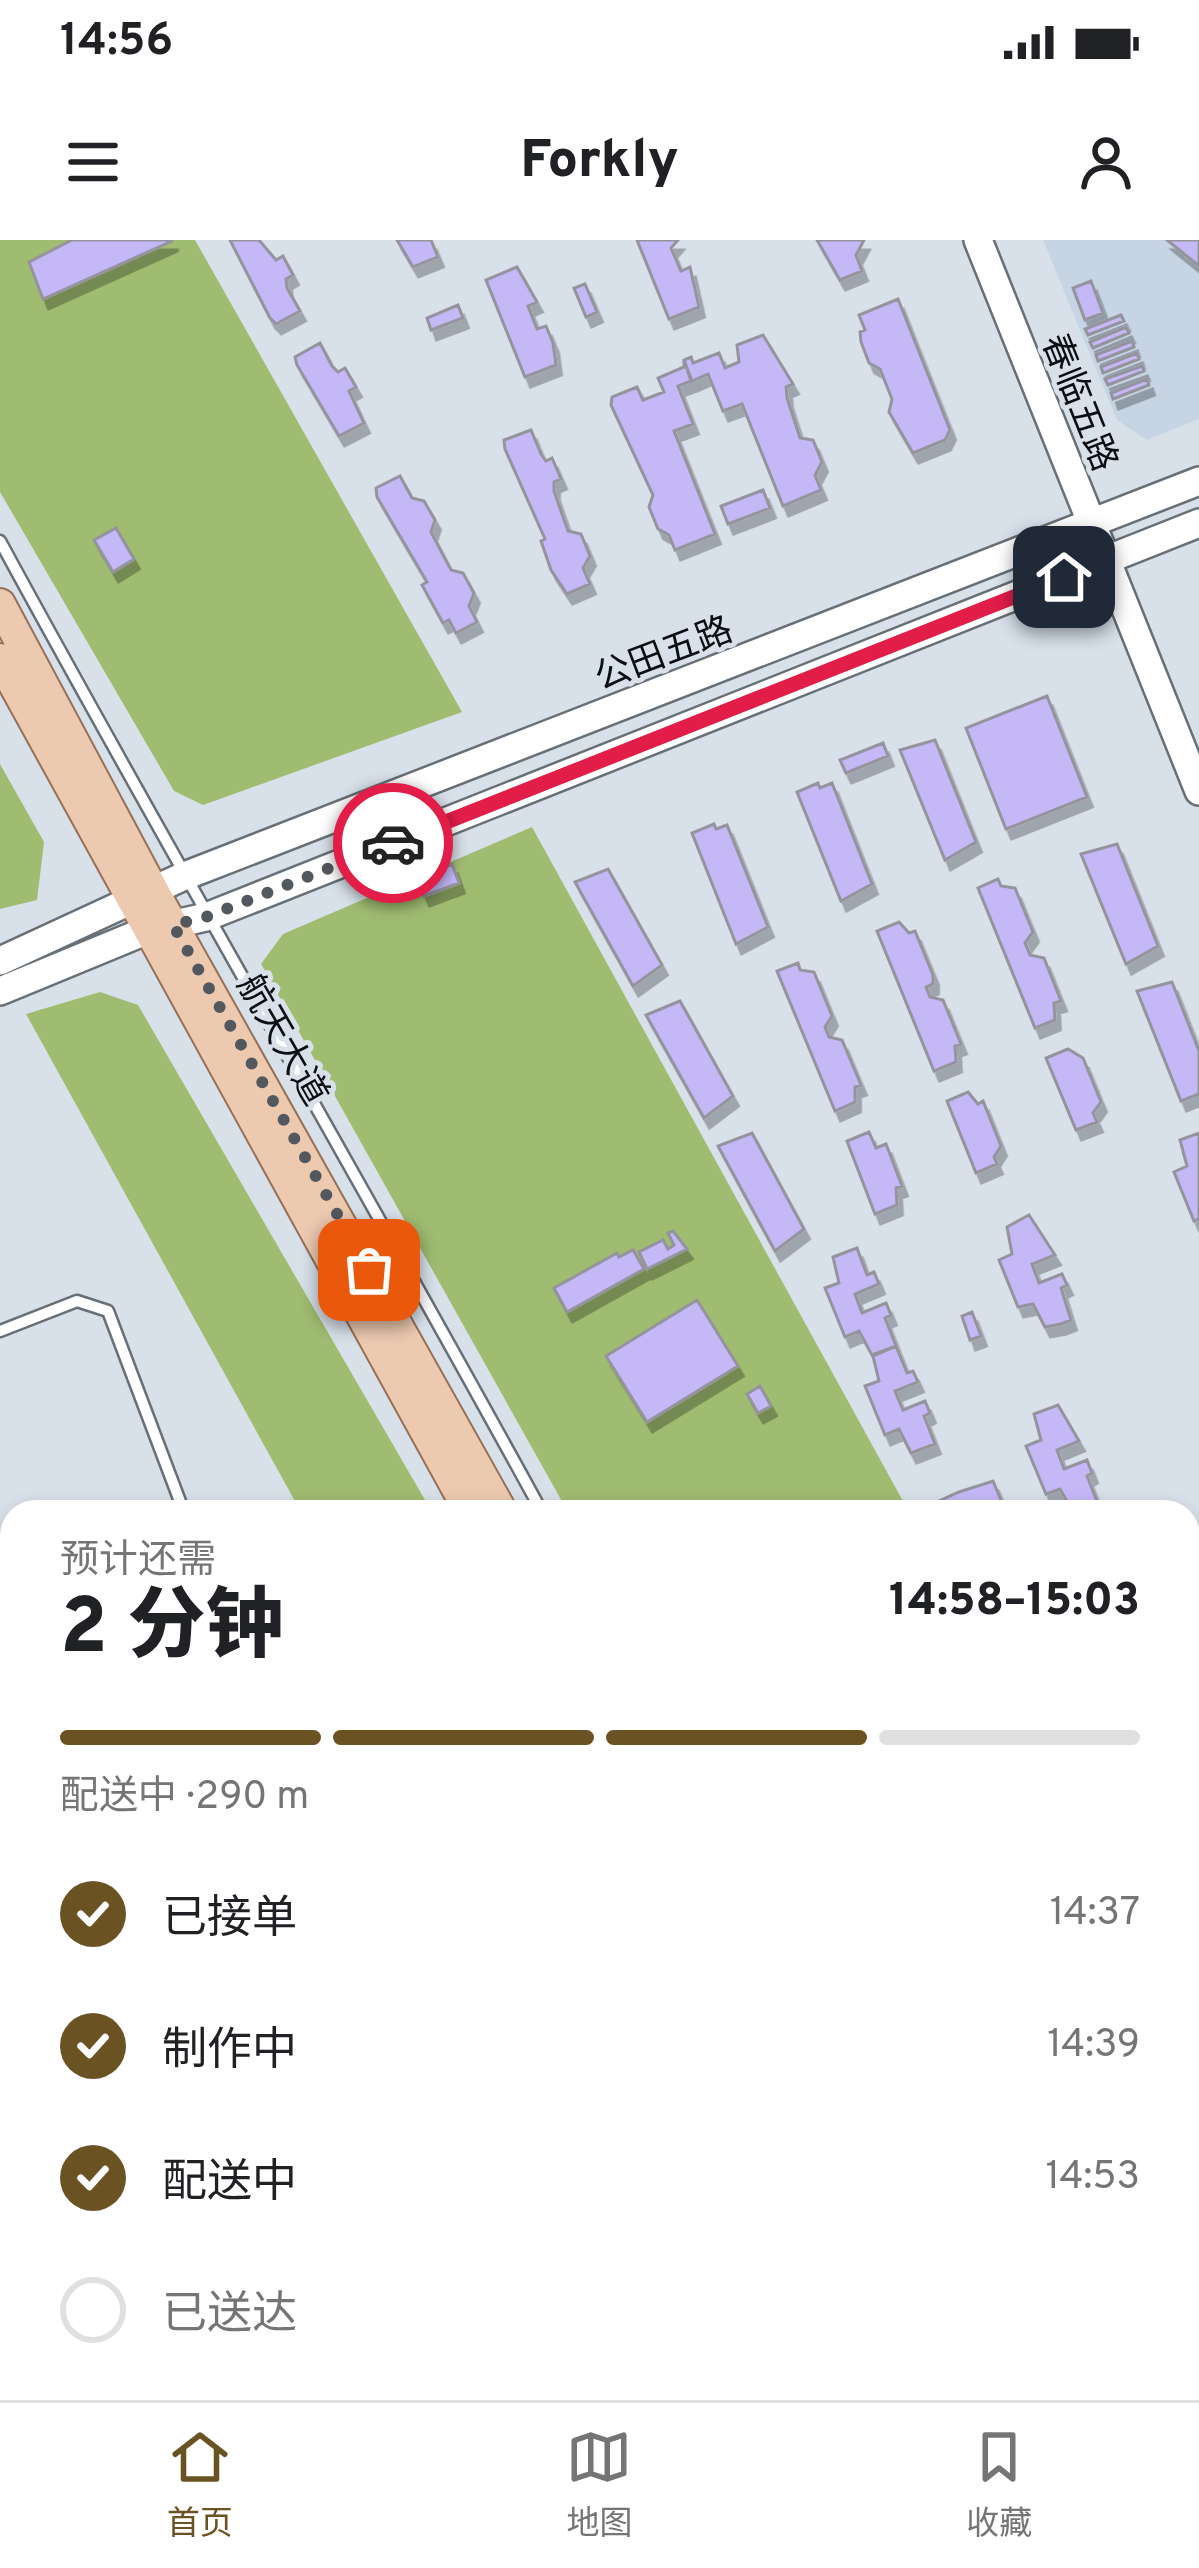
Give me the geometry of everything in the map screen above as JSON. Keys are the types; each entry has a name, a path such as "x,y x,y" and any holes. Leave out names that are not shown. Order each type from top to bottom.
{"main road":[{"name":"春临五路","path":"978,240 1100,522"},
{"name":"春临五路","path":"996,240 1199,791"},
{"name":"公田五路","path":"152,913 182,877 1199,482"},
{"path":"0,961 152,913 206,917 1199,523"},
{"name":"春临五路","path":"1114,557 1199,745"},
{"name":"航天大道","path":"0,604 152,913 464,1500"},
{"name":"航天大道","path":"0,659 495,1500"},
{"path":"0,991 152,913"}],"lane":[{"path":"0,541 182,877 333,1129 535,1500"},
{"path":"0,1331 76,1301 108,1311 179,1500"}],"shaded area":[{"path":"1043,240 1199,240 1199,419 1147,440 1117,420"}],"green space":[{"path":"0,240 195,240 462,712 203,805 174,791 0,492"},
{"path":"0,764 44,842 37,900 0,909"},
{"path":"532,827 902,1500 561,1500 261,964 283,934"},
{"path":"100,992 138,1005 425,1500 294,1500 26,1014"}],"building":[{"path":"72,240 172,241 43,299 29,262"},
{"path":"230,240 259,240 276,260 283,256 293,275 286,279 287,288 300,311 276,324 270,318"},
{"path":"397,240 431,240 438,257 413,267"},
{"path":"637,240 678,240 671,248 681,271 690,267 699,307 669,319"},
{"path":"817,240 864,240 856,255 862,271 840,280"},
{"path":"1167,240 1199,240 1199,266"},
{"path":"517,267 537,302 528,306 537,329 546,326 556,365 525,377 486,280"},
{"path":"1091,281 1103,313 1085,320 1073,288"},
{"path":"585,284 597,312 586,317 574,288"},
{"path":"898,299 950,430 945,440 913,453 889,412 892,399 880,369 869,363 860,332 865,330 859,315"},
{"path":"458,305 463,318 431,330 427,318"},
{"path":"1121,315 1124,321 1088,335 1085,329"},
{"path":"1126,327 1129,333 1093,348 1090,342"},
{"path":"763,335 793,384 786,387 787,398 800,438 813,440 822,462 815,475 821,490 783,506 742,404 723,411 708,374 692,381 684,360 691,357 693,363 719,353 725,368 739,362 737,345"},
{"path":"1132,341 1134,347 1098,361 1096,355"},
{"path":"320,343 332,366 338,372 345,368 356,387 349,391 364,423 339,436 295,357"},
{"path":"1137,353 1139,359 1103,373 1101,367"},
{"path":"684,360 691,381 678,386 693,424 674,431 715,534 675,550 669,535 658,529 649,507 653,495 611,405 612,397 637,387 643,400 664,392 658,378 684,367"},
{"path":"1142,366 1144,371 1108,385 1105,379"},
{"path":"1147,379 1149,385 1113,399 1111,393"},
{"path":"531,430 541,454 546,461 552,458 561,479 554,482 554,491 568,531 581,534 590,556 583,568 590,584 567,594 551,570 541,541 545,539 505,449 504,440"},
{"path":"400,476 412,498 424,501 435,520 431,532 451,570 463,573 474,593 469,606 477,622 456,633 449,620 443,623 422,585 427,582 377,497 376,488"},
{"path":"763,490 770,508 728,524 721,506"},
{"path":"116,528 134,559 113,572 94,540"},
{"path":"1047,696 1087,797 1006,829 966,728"},
{"path":"935,740 976,842 945,860 900,750"},
{"path":"883,743 888,756 846,773 840,760"},
{"path":"818,783 820,788 832,783 872,884 841,901 797,792"},
{"path":"714,824 716,829 727,825 768,927 736,944 692,833"},
{"path":"1117,844 1158,946 1126,964 1081,854"},
{"path":"452,864 459,883 424,896 419,884 432,879 430,873"},
{"path":"608,869 662,965 633,986 575,882"},
{"path":"998,879 1001,886 1015,888 1033,932 1025,943 1030,955 1044,958 1061,1001 1054,1003 1055,1020 1035,1028 978,888"},
{"path":"899,922 909,933 915,931 933,975 933,984 926,987 930,997 943,1000 961,1044 955,1046 956,1062 934,1071 877,931"},
{"path":"798,963 800,970 814,972 832,1016 825,1027 829,1037 842,1040 861,1085 855,1087 855,1102 835,1111 777,971"},
{"path":"1172,982 1199,1051 1199,1094 1181,1101 1137,991"},
{"path":"680,1001 733,1096 704,1118 646,1015"},
{"path":"1068,1049 1083,1058 1101,1102 1093,1113 1097,1122 1076,1130 1046,1058"},
{"path":"968,1092 978,1104 983,1101 1001,1146 994,1157 997,1164 976,1173 947,1101"},
{"path":"869,1132 876,1148 886,1144 902,1186 896,1188 897,1205 875,1214 847,1141"},
{"path":"752,1133 804,1229 775,1251 718,1146"},
{"path":"1199,1133 1199,1219 1194,1221 1174,1172 1187,1166 1180,1140"},
{"path":"1029,1215 1055,1255 1032,1264 1039,1283 1062,1274 1067,1285 1061,1288 1071,1320 1061,1324 1045,1327 1033,1304 1018,1307 999,1260 1012,1254 1007,1227"},
{"path":"673,1231 687,1249 647,1269 639,1252 663,1240 668,1249 674,1245 668,1233"},
{"path":"857,1248 867,1275 874,1272 879,1284 855,1294 862,1313 886,1303 891,1315 885,1318 896,1346 872,1355 859,1331 845,1337 825,1288 839,1283 833,1257"},
{"path":"633,1250 644,1269 567,1312 554,1288 617,1253 619,1257"},
{"path":"697,1300 738,1366 647,1422 606,1356"},
{"path":"972,1312 981,1336 970,1340 962,1316"},
{"path":"896,1346 907,1373 913,1371 918,1382 895,1391 903,1410 925,1401 930,1413 924,1416 935,1444 911,1453 899,1429 885,1435 865,1386 879,1381 873,1356"},
{"path":"760,1386 771,1406 758,1413 747,1394"},
{"path":"1058,1405 1079,1441 1057,1450 1064,1469 1087,1460 1092,1473 1087,1476 1096,1500 1066,1500 1060,1489 1046,1494 1026,1446 1041,1440 1034,1414"},
{"path":"993,1481 1001,1500 941,1500"}],"way so far":[{"path":"369,1270 173,925 206,917 393,843"}],"route":[{"path":"393,843 1064,577"}]}
